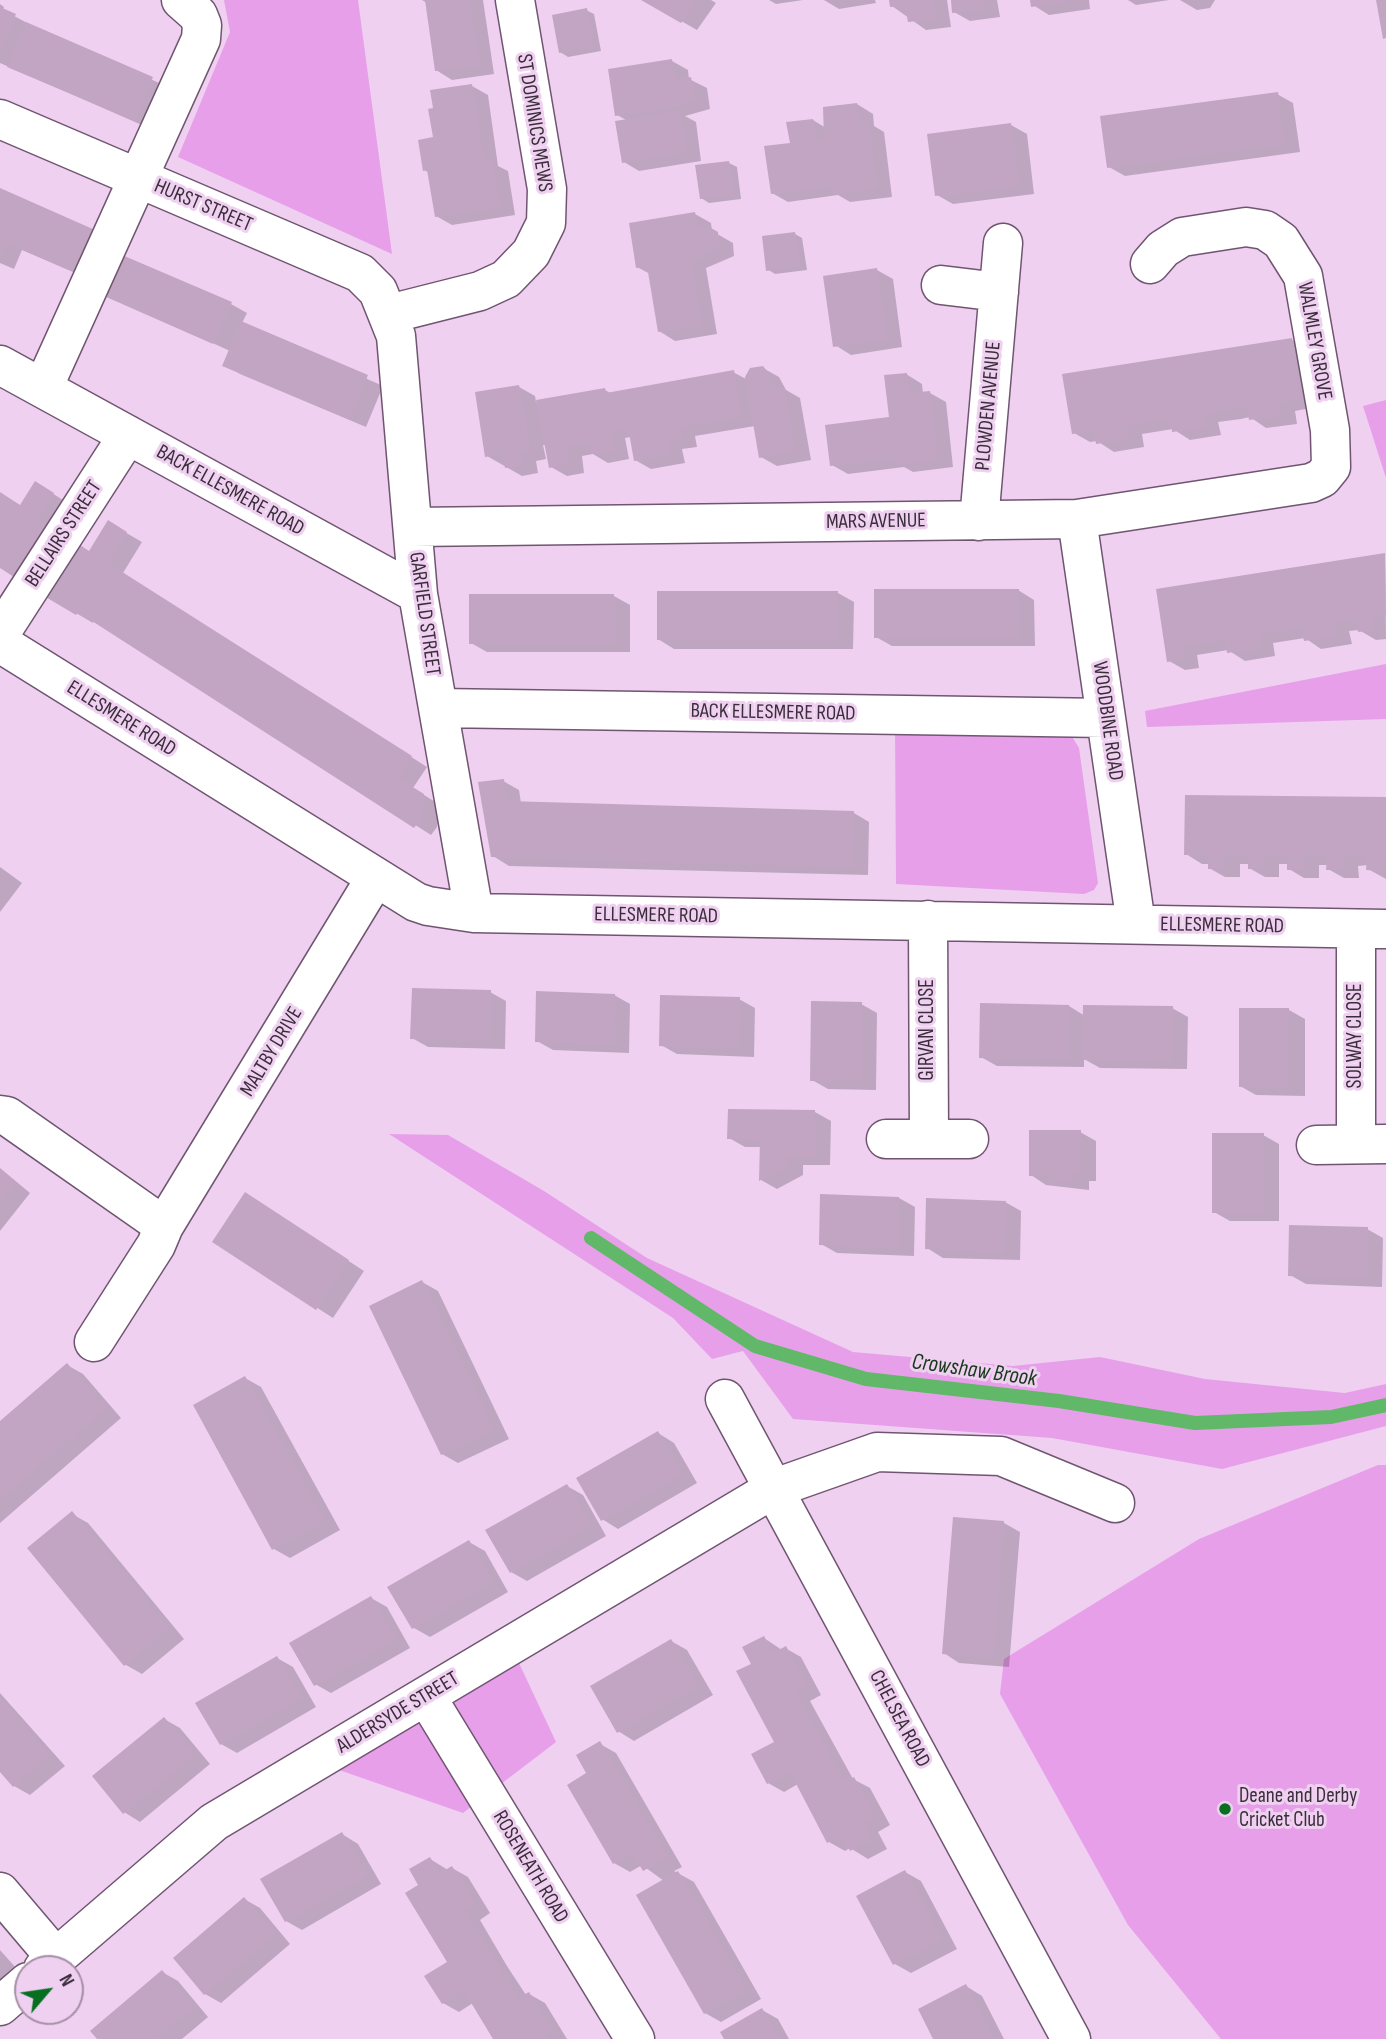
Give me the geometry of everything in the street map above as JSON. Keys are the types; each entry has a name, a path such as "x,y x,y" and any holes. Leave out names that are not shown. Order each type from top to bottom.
{"street":[{"path":"43,388 140,179 201,39 202,25 198,15 181,0"},
{"name":"ST DOMINICS MEWS","path":"389,314 480,291 506,279 531,253 546,223 547,189 514,0"},
{"name":"HURST STREET","path":"0,119 360,273 378,291 389,314"},
{"name":"WALMLEY GROVE","path":"1150,264 1163,249 1182,237 1246,227 1265,230 1281,241 1303,276 1330,430 1331,467"},
{"name":"PLOWDEN AVENUE","path":"979,521 1003,243"},
{"path":"941,285 999,292"},
{"name":"GARFIELD STREET","path":"389,314 399,358 418,594 474,913"},
{"name":"BACK ELLESMERE ROAD","path":"0,365 418,594"},
{"name":"BELLAIRS STREET","path":"0,634 128,435"},
{"name":"MARS AVENUE","path":"413,527 1077,519 1311,483 1322,478 1331,467"},
{"name":"WOODBINE ROAD","path":"1077,519 1136,924"},
{"name":"ELLESMERE ROAD","path":"0,643 416,902 474,913 1371,929"},
{"name":"BACK ELLESMERE ROAD","path":"439,708 1106,718"},
{"name":"MALTBY DRIVE","path":"94,1342 156,1245 164,1226 376,877"},
{"name":"GIRVAN CLOSE","path":"928,920 929,1139"},
{"name":"SOLWAY CLOSE","path":"1317,1145 1371,1144 1371,929"},
{"path":"0,1115 7,1116 164,1226"},
{"path":"886,1139 969,1139"},
{"name":"CHELSEA ROAD","path":"725,1399 1071,2039"},
{"name":"ALDERSYDE STREET","path":"59,1955 214,1822 775,1488 877,1452 1001,1456 1115,1503"},
{"name":"ROSENEATH ROAD","path":"426,1696 635,2039"},
{"path":"0,1892 34,1955"},
{"name":"ALDERSYDE STREET","path":"0,2006 14,1994"}],"shaded area":[{"path":"224,0 358,0 392,254 178,157 230,32"},
{"path":"1386,400 1386,478 1363,406"},
{"path":"1386,664 1386,719 1147,727 1145,711"},
{"path":"895,725 1061,732 1073,738 1079,748 1098,883 1094,890 1084,894 896,884"},
{"path":"389,1134 448,1135 544,1191 647,1258 853,1352 1013,1366 1100,1357 1205,1379 1345,1393 1386,1384 1386,1426 1222,1469 1052,1438 793,1419 743,1351 712,1359 673,1318"},
{"name":"Deane and Derby Cricket Club","path":"1378,1465 1386,1465 1386,2039 1221,2039 1128,1925 1000,1694 1004,1659 1199,1539"},
{"path":"511,1646 556,1742 463,1813 316,1762"}],"building":[{"path":"425,0 469,0 479,65 435,71"},
{"path":"641,0 696,0 681,23"},
{"path":"889,0 933,0 936,19 908,22 905,6 890,7"},
{"path":"951,0 983,0 985,9 952,13"},
{"path":"1030,0 1066,0 1066,2 1031,7"},
{"path":"1376,0 1386,0 1386,38 1383,39"},
{"path":"0,7 16,14 0,51"},
{"path":"587,8 594,47 559,53 552,15"},
{"path":"26,22 153,77 135,121 7,67"},
{"path":"672,59 675,80 691,77 695,100 679,103 680,106 615,116 608,69"},
{"path":"472,84 484,162 492,160 500,207 435,217 427,170 423,171 418,140 433,137 428,109 433,108 430,90"},
{"path":"1278,92 1284,144 1107,168 1100,116"},
{"path":"857,103 859,122 868,121 877,188 832,194 831,186 771,194 764,146 790,143 786,122 813,119 816,139 824,138 823,107"},
{"path":"680,111 686,153 622,163 615,121"},
{"path":"1011,123 1019,186 935,196 927,134"},
{"path":"729,161 734,195 700,199 695,165"},
{"path":"0,188 95,230 72,271 6,243 0,256"},
{"path":"695,212 698,230 711,228 718,232 719,248 703,254 704,257 691,260 701,326 658,332 647,266 636,268 629,223"},
{"path":"795,232 800,266 766,271 762,236"},
{"path":"122,255 232,302 213,344 104,296"},
{"path":"877,268 887,339 833,347 823,276"},
{"path":"241,321 368,375 350,419 222,366"},
{"path":"1292,338 1301,399 1279,402 1281,415 1249,420 1247,407 1225,410 1203,414 1205,427 1172,432 1171,419 1148,422 1126,426 1129,439 1096,444 1094,431 1072,434 1062,374"},
{"path":"763,366 769,374 772,389 784,387 795,451 759,458 745,377 750,368"},
{"path":"734,370 741,417 680,427 682,438 667,441 670,454 634,461 628,427 610,430 614,450 591,454 589,443 566,447 569,464 549,468 536,400 605,388 606,393"},
{"path":"907,373 909,393 930,391 938,459 895,464 894,458 830,466 825,425 889,417 884,375"},
{"path":"519,385 530,451 521,453 523,465 505,468 503,454 485,457 475,392"},
{"path":"35,481 54,493 38,519 47,525 14,577 0,568 0,492 20,505"},
{"path":"108,520 127,532 108,563 412,756 398,778 424,794 421,818 414,828 78,612 76,615 44,596 77,543 89,551"},
{"path":"1385,553 1386,615 1372,617 1374,630 1358,632 1356,619 1334,623 1336,636 1304,641 1301,628 1258,634 1260,648 1227,653 1225,639 1181,646 1184,659 1167,662 1156,589"},
{"path":"874,589 1019,589 1019,638 874,638"},
{"path":"657,591 838,591 838,641 657,640"},
{"path":"469,594 614,594 615,644 469,644"},
{"path":"504,779 507,801 854,811 852,867 491,857 478,782"},
{"path":"1185,795 1386,797 1386,857 1383,857 1383,871 1366,870 1367,857 1343,857 1343,870 1326,870 1327,857 1304,856 1303,870 1287,870 1287,857 1264,856 1264,869 1248,869 1248,856 1224,856 1224,869 1208,869 1208,855 1184,855"},
{"path":"412,988 491,990 490,1041 410,1039"},
{"path":"536,991 615,994 614,1044 535,1042"},
{"path":"660,995 740,997 738,1049 659,1046"},
{"path":"811,1001 862,1002 861,1081 810,1081"},
{"path":"980,1003 1069,1005 1068,1059 979,1058"},
{"path":"1083,1005 1173,1006 1171,1061 1082,1060"},
{"path":"1239,1008 1289,1008 1289,1088 1239,1087"},
{"path":"728,1109 815,1110 814,1157 787,1157 787,1166 759,1181 760,1139 727,1139"},
{"path":"1029,1130 1081,1130 1081,1173 1074,1173 1074,1182 1050,1182 1050,1176 1029,1176"},
{"path":"1212,1133 1264,1133 1263,1213 1212,1213"},
{"path":"0,1170 16,1182 0,1202"},
{"path":"245,1192 349,1260 316,1310 212,1242"},
{"path":"820,1194 899,1197 898,1248 819,1245"},
{"path":"926,1198 1006,1201 1004,1252 925,1249"},
{"path":"1289,1225 1368,1227 1367,1278 1288,1276"},
{"path":"422,1280 494,1430 441,1455 369,1306"},
{"path":"67,1363 106,1408 0,1500 0,1421"},
{"path":"245,1376 325,1521 272,1550 193,1405"},
{"path":"658,1431 682,1474 601,1521 576,1478"},
{"path":"567,1484 591,1526 510,1573 485,1530"},
{"path":"72,1511 169,1629 124,1666 27,1548"},
{"path":"953,1517 1004,1521 993,1659 942,1654"},
{"path":"469,1540 493,1582 412,1629 387,1587"},
{"path":"371,1596 396,1639 314,1686 289,1643"},
{"path":"764,1636 773,1653 786,1646 807,1686 796,1692 844,1782 854,1777 875,1816 863,1823 872,1839 850,1851 842,1835 827,1843 790,1772 767,1784 751,1754 774,1742 736,1671 751,1664 742,1647"},
{"path":"671,1639 698,1686 617,1733 590,1686"},
{"path":"277,1656 301,1698 220,1745 195,1703"},
{"path":"0,1697 50,1756 13,1787 0,1772"},
{"path":"164,1717 195,1755 123,1814 92,1776"},
{"path":"600,1741 667,1857 643,1871 632,1853 613,1864 567,1785 586,1773 576,1755"},
{"path":"342,1832 367,1875 285,1922 260,1879"},
{"path":"430,1857 440,1873 452,1866 475,1904 465,1910 491,1954 518,1998 529,1992 552,2030 542,2039 493,2039 464,1991 442,2004 424,1976 447,1962 405,1893 418,1885 409,1869"},
{"path":"905,1870 942,1939 893,1965 856,1896"},
{"path":"678,1871 746,1990 704,2014 636,1895"},
{"path":"244,1897 276,1934 204,1995 173,1958"},
{"path":"162,1970 193,2007 156,2039 97,2039 90,2031"},
{"path":"966,1984 994,2039 933,2039 918,2009"},
{"path":"762,2008 780,2039 724,2039 720,2032"}],"waterway":[{"name":"Crowshaw Brook","path":"591,1238 755,1346 866,1379 1059,1401 1195,1423 1331,1417 1386,1405"}],"place":[{"name":"Deane and Derby Cricket Club","path":"1225,1809"}]}
